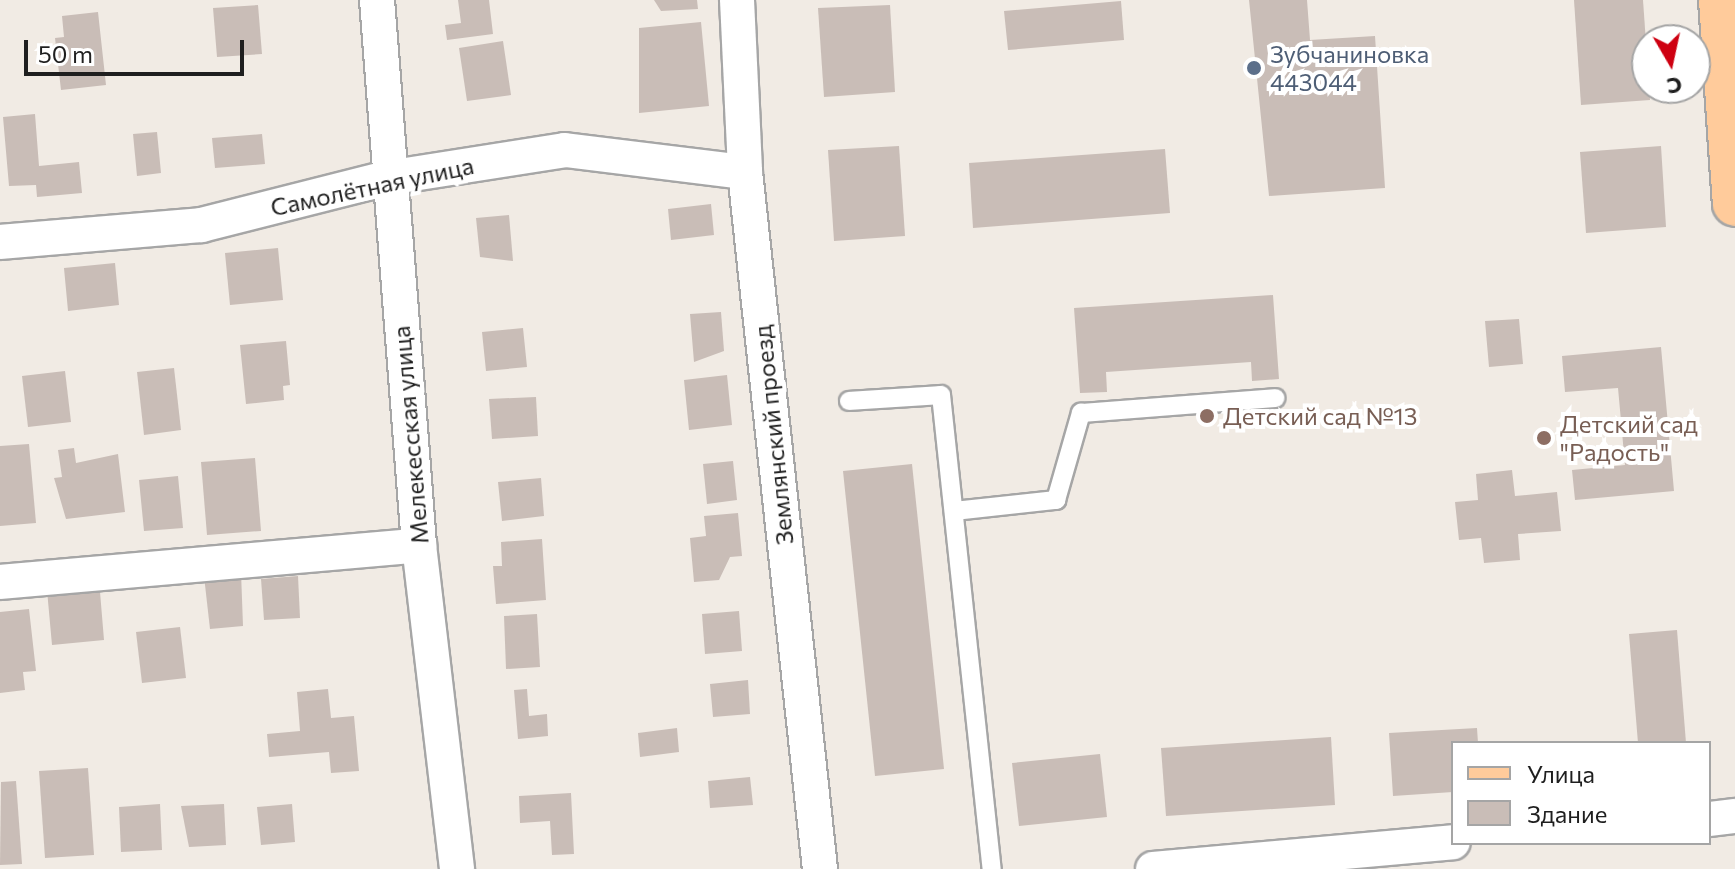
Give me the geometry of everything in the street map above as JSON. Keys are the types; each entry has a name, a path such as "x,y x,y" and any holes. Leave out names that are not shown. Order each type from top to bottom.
{"main road":[{"path":"1721,0 1735,204"}],"street":[{"name":"Мелекесская улица","path":"377,0 387,178 419,545 457,869"},
{"name":"Землянский проезд","path":"737,0 745,172 820,869"},
{"name":"Самолётная улица","path":"0,242 201,225 387,178 565,150 745,172"},
{"path":"0,582 419,545"},
{"path":"1711,819 1735,816"},
{"path":"1153,869 1451,842"}],"lane":[{"path":"849,401 941,395 992,869"},
{"path":"954,511 1056,500 1081,413 1275,398"}],"building":[{"path":"458,0 489,0 493,34 447,40 445,25 461,23"},
{"path":"654,0 697,0 698,9 661,11"},
{"path":"1249,0 1307,0 1310,40 1375,36 1385,188 1269,196"},
{"path":"1574,0 1643,0 1645,24 1631,24 1631,101 1581,105"},
{"path":"1121,1 1124,40 1008,50 1004,11"},
{"path":"258,5 262,54 217,57 213,8"},
{"path":"890,5 895,92 824,97 818,8"},
{"path":"98,12 106,85 61,90 55,38 64,37 62,16"},
{"path":"701,22 709,106 639,113 639,28"},
{"path":"503,41 511,95 467,101 459,48"},
{"path":"35,114 39,166 79,162 82,193 37,197 36,185 9,186 3,117"},
{"path":"157,132 161,173 137,176 133,134"},
{"path":"262,134 265,164 215,168 212,138"},
{"path":"899,146 905,236 834,241 828,150"},
{"path":"1661,146 1666,227 1586,233 1580,152"},
{"path":"1165,149 1170,213 973,228 969,163"},
{"path":"711,204 714,235 671,240 668,209"},
{"path":"509,215 513,261 480,257 476,218"},
{"path":"278,248 283,300 230,305 225,253"},
{"path":"115,263 119,305 68,311 64,268"},
{"path":"1273,295 1279,379 1252,381 1251,362 1106,372 1107,392 1080,393 1074,308"},
{"path":"721,312 724,351 694,362 690,314"},
{"path":"1519,319 1523,364 1489,367 1485,321"},
{"path":"523,328 527,367 486,371 482,332"},
{"path":"286,341 290,385 283,386 284,400 246,404 240,345"},
{"path":"1661,347 1674,491 1575,500 1572,470 1625,465 1618,388 1565,392 1562,356"},
{"path":"174,368 181,430 144,435 137,372"},
{"path":"65,371 71,422 28,427 22,376"},
{"path":"727,375 732,425 689,430 684,380"},
{"path":"536,397 538,436 492,439 489,399"},
{"path":"29,444 36,523 0,526 0,446"},
{"path":"74,448 76,463 118,454 125,512 66,519 54,478 62,477 58,450"},
{"path":"255,458 261,531 207,535 201,462"},
{"path":"733,461 737,500 707,504 703,464"},
{"path":"912,464 944,769 875,776 843,471"},
{"path":"1512,470 1515,496 1557,492 1561,531 1518,534 1520,560 1484,563 1481,538 1459,540 1455,502 1478,500 1476,474"},
{"path":"178,476 183,528 144,531 139,480"},
{"path":"541,478 544,516 502,521 498,482"},
{"path":"738,513 742,556 730,557 719,580 694,582 690,538 706,536 704,516"},
{"path":"542,539 546,600 496,604 493,566 502,566 501,542"},
{"path":"241,572 243,626 210,629 204,576"},
{"path":"298,576 300,618 264,620 261,579"},
{"path":"87,586 100,592 104,640 52,645 47,590"},
{"path":"29,609 36,671 23,672 25,690 0,693 0,612"},
{"path":"739,611 742,651 705,654 702,614"},
{"path":"537,614 540,667 506,669 504,616"},
{"path":"180,627 186,678 142,683 136,632"},
{"path":"1677,630 1686,741 1638,741 1629,634"},
{"path":"748,680 750,714 713,717 710,684"},
{"path":"328,689 331,718 354,716 359,771 331,773 329,752 269,757 267,734 300,731 297,692"},
{"path":"527,689 529,716 547,714 548,736 518,739 514,690"},
{"path":"677,728 679,752 640,757 638,733"},
{"path":"1477,728 1478,741 1451,741 1451,792 1393,796 1389,733"},
{"path":"1331,737 1335,805 1166,816 1161,748"},
{"path":"1100,754 1107,817 1019,826 1012,763"},
{"path":"88,768 94,855 45,858 39,771"},
{"path":"750,777 753,805 710,808 708,781"},
{"path":"16,781 22,864 0,865 1,782"},
{"path":"571,793 574,854 552,855 550,821 520,823 519,796"},
{"path":"160,804 162,850 121,852 119,807"},
{"path":"224,804 226,845 189,847 181,806"},
{"path":"292,804 295,842 261,845 257,807"}],"place":[{"name":"Зубчаниновка 443044","path":"1254,68"},
{"name":"Детский сад №13","path":"1207,416"},
{"name":"Детский сад \"Радость\"","path":"1544,438"}]}
